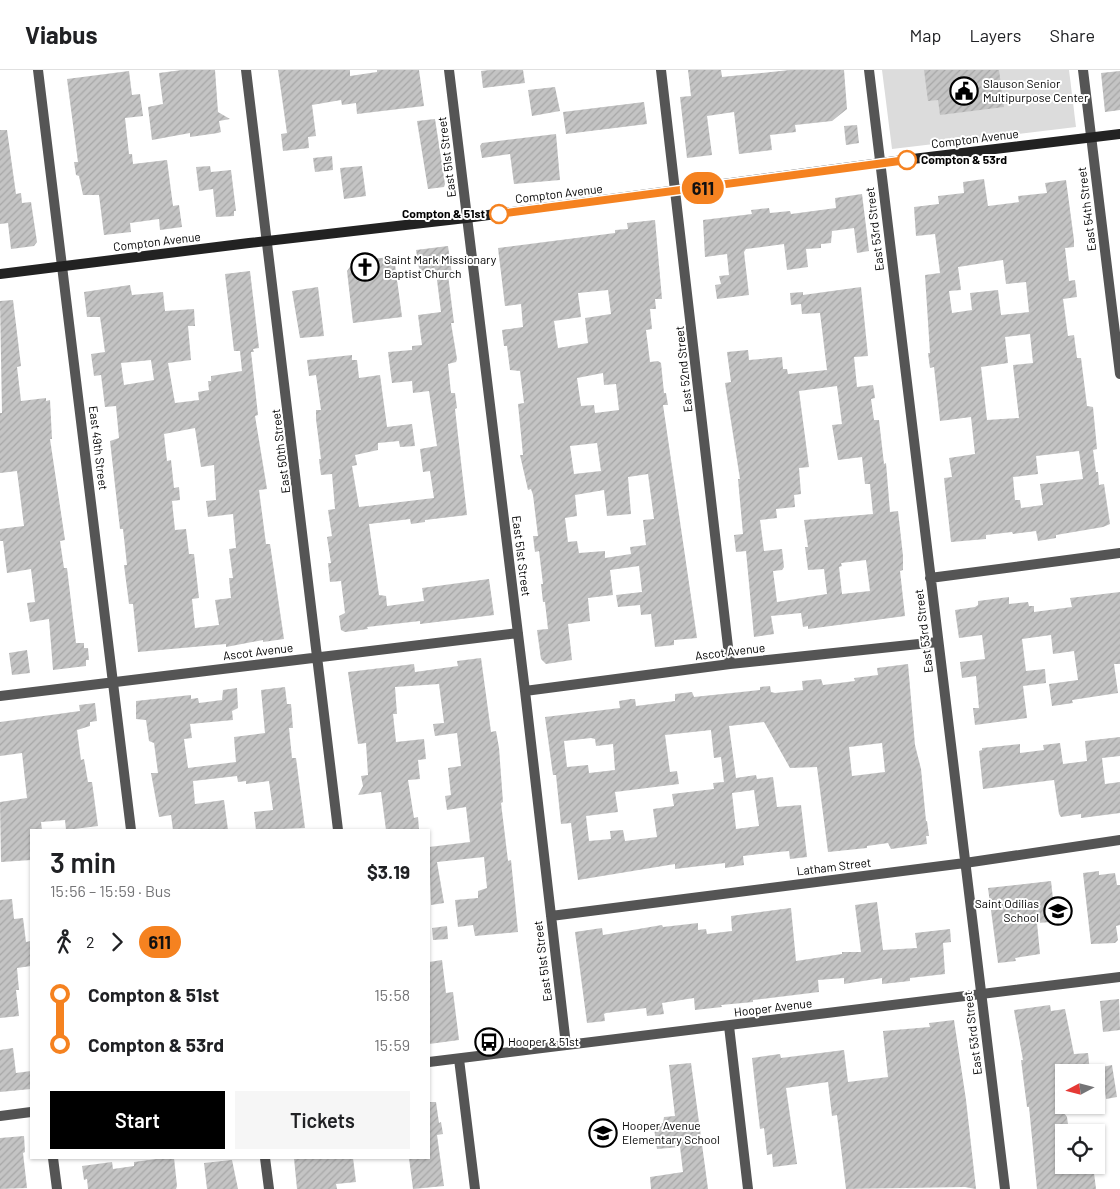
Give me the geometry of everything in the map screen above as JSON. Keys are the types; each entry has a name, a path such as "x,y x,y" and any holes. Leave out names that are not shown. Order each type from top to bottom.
{"main road":[{"name":"Compton Avenue","path":"0,274 268,240 677,192 879,163 1120,134"}],"street":[{"name":"East 49th Street","path":"38,70 131,829"},
{"name":"East 50th Street","path":"246,70 319,658 338,829"},
{"name":"East 51st Street","path":"449,70 566,1045"},
{"name":"East 52nd Street","path":"662,70 730,664"},
{"name":"East 53rd Street","path":"869,70 1005,1189"},
{"name":"East 54th Street","path":"1083,70 1120,374"},
{"path":"930,578 1120,553"},
{"name":"Ascot Avenue","path":"0,696 518,633"},
{"name":"Ascot Avenue","path":"525,691 730,664 938,642"},
{"name":"Latham Street","path":"550,916 965,863 1120,840"},
{"name":"Hooper Avenue","path":"430,1062 1120,977"},
{"path":"729,1026 748,1189"},
{"path":"459,1059 475,1189"},
{"path":"0,1116 30,1112"},
{"path":"53,1159 57,1189"},
{"path":"265,1159 269,1189"}],"shaded area":[{"path":"882,70 1069,70 1076,127 892,149"}],"building":[{"path":"182,70 215,70 218,112 230,119 219,121 221,132 218,133 190,137 190,133 152,140 148,107 163,104 159,73"},
{"path":"278,70 350,70 350,76 377,72 377,70 419,70 424,106 357,114 356,103 342,105 341,100 312,105 316,136 308,137 309,148 283,151 281,134 287,133"},
{"path":"523,70 525,83 483,88 481,71"},
{"path":"688,70 721,70 722,77 790,70 844,70 847,109 832,121 795,125 796,132 770,135 772,150 739,154 734,112 707,116 712,155 687,158 680,97 691,96"},
{"name":"Slauson Senior Multipurpose Center","path":"924,70 999,70 1004,107 940,115 938,100 928,101"},
{"path":"129,71 132,95 140,94 143,116 125,118 129,154 132,154 133,164 167,160 173,206 179,205 182,227 160,230 159,219 130,223 131,232 104,235 99,195 83,195 79,176 76,175 74,162 78,162 67,79"},
{"path":"1120,71 1120,110 1105,112 1101,73"},
{"path":"555,87 560,111 532,116 528,90"},
{"path":"644,102 647,124 566,134 563,112"},
{"path":"435,119 445,184 444,187 428,189 417,121"},
{"path":"857,125 859,143 846,145 844,126"},
{"path":"0,130 7,130 16,194 21,193 22,203 31,202 37,242 34,246 11,249 8,223 0,224"},
{"path":"556,134 560,180 514,184 510,154 482,158 480,146 482,143"},
{"path":"332,156 333,170 315,172 313,158"},
{"path":"210,166 211,172 231,170 236,211 234,211 234,216 216,217 213,189 199,191 196,167"},
{"path":"362,166 366,196 344,199 340,168"},
{"path":"984,179 988,206 1019,202 1018,196 1047,193 1045,183 1066,180 1074,247 1065,248 1069,281 1075,280 1077,297 1063,299 1068,336 1074,335 1077,358 1081,358 1087,406 1093,407 1097,449 1093,450 1096,472 1098,472 1099,485 1104,484 1110,524 1103,527 1056,535 1056,538 1038,541 1036,531 986,535 986,539 951,542 944,478 952,477 949,458 975,454 971,417 940,421 934,367 930,368 928,353 930,353 925,275 940,273 935,234 916,236 914,207 939,204 938,196 964,193 963,182","holes":["1003,260 1006,284 1026,282 1029,312 1001,315 998,290 970,293 972,310 952,313 949,291 961,290 958,267","1030,334 1033,363 1013,365 1019,418 987,420 981,367 1008,363 1005,337","1079,451 1083,479 1040,484 1043,505 1021,508 1020,500 1015,500 1013,477 1038,474 1036,456"]},
{"path":"862,194 869,251 857,253 854,228 832,231 831,243 821,244 821,248 806,249 808,267 787,270 784,244 746,249 744,252 749,295 717,299 715,285 721,284 719,276 729,275 727,254 705,257 703,220 752,214 751,210 769,208 770,213 790,211 791,214 836,208 835,198"},
{"path":"655,220 662,299 655,299 656,309 650,309 652,329 646,330 650,362 658,361 661,363 664,393 666,393 668,405 663,405 697,638 674,640 674,645 655,647 651,614 641,615 640,605 618,607 616,595 642,592 639,566 610,570 613,595 588,598 590,621 568,624 572,660 546,664 541,659 537,630 548,629 545,602 543,602 539,551 535,552 533,536 538,536 533,495 531,489 528,490 520,455 523,455 518,404 524,403 520,371 510,370 507,346 504,346 502,330 523,327 521,304 505,306 498,248 615,233 615,230 628,229 627,223","holes":["608,290 611,314 585,318 588,343 558,348 554,321 581,317 578,293","603,373 604,385 616,384 619,410 595,413 594,405 581,406 577,378","597,443 601,471 574,474 570,446","648,474 654,519 643,520 646,545 630,547 631,554 605,558 605,551 579,553 577,541 568,542 565,518 577,516 575,495 604,490 607,516 631,514 628,477"]},
{"path":"448,246 452,274 448,275 454,323 451,323 457,359 456,362 448,364 451,393 455,393 457,408 455,409 467,515 425,520 425,522 411,524 410,519 369,524 379,595 386,596 387,606 424,601 422,588 489,579 494,615 420,624 420,621 367,627 368,629 345,632 341,630 339,616 345,613 341,581 330,582 328,563 331,563 327,537 332,536 328,510 335,509 332,474 321,475 316,410 321,410 316,375 309,376 307,360 352,355 352,360 357,360 359,378 380,375 387,427 412,424 415,446 400,447 399,441 378,443 378,450 355,455 357,465 352,466 359,507 434,498 430,471 423,472 420,449 437,446 429,391 413,393 412,381 392,383 388,352 412,350 412,346 422,345 418,315 441,312 436,272 420,274 416,250"},
{"path":"394,257 402,317 353,323 347,271 355,260"},
{"path":"250,271 259,348 253,349 254,352 251,352 258,415 255,416 267,489 259,490 266,544 270,544 284,639 263,642 263,640 226,647 226,644 138,652 133,604 129,604 124,565 127,565 123,529 120,529 110,441 119,438 116,406 105,407 101,375 94,376 91,354 105,352 100,317 87,317 84,292 130,285 132,295 163,292 165,311 194,309 195,326 188,326 191,360 168,363 175,403 199,400 198,392 209,390 208,381 211,381 211,376 242,371 240,351 234,351 225,274","holes":["151,360 154,380 124,385 121,363","195,428 201,467 214,465 216,500 206,501 208,517 233,514 236,548 229,549 233,578 229,578 231,598 215,600 219,625 195,628 192,599 199,598 194,554 189,554 186,529 175,530 172,501 180,500 179,487 174,488 171,460 167,461 164,434"]},
{"path":"318,287 324,336 300,338 292,291"},
{"path":"861,287 868,356 854,357 857,387 873,385 875,398 871,399 874,420 879,420 884,464 886,463 890,512 898,511 903,556 903,570 900,571 905,616 808,629 808,626 803,627 801,613 771,616 774,634 754,637 746,551 736,552 734,535 743,534 738,479 740,479 725,383 731,382 727,352 748,350 749,360 782,357 783,369 787,369 788,374 827,370 820,313 802,314 801,304 791,305 790,293 803,292 803,295","holes":["837,386 842,424 832,425 838,460 862,457 865,484 870,484 873,514 804,520 808,547 805,547 808,570 824,569 827,594 777,602 773,571 782,570 784,567 782,549 764,551 760,520 777,518 776,509 795,507 794,495 801,494 799,468 809,467 799,391","866,560 870,591 842,594 839,567 842,566 841,563"]},
{"path":"13,300 21,366 17,367 21,401 46,398 46,401 50,400 52,439 50,439 65,540 60,541 64,568 67,568 76,643 84,643 84,648 88,648 89,660 86,660 86,666 53,670 49,619 30,622 27,603 35,602 31,569 7,573 3,541 0,541 0,529 24,526 17,471 0,473 0,413 2,413 0,301"},
{"path":"1120,592 1120,664 1114,664 1118,693 1072,700 1073,703 1052,706 1049,684 1078,680 1074,651 1053,654 1051,635 1022,639 1026,671 1045,669 1046,683 1023,686 1027,718 975,725 973,708 979,708 976,676 962,678 960,662 985,659 982,635 959,638 955,610 975,607 978,605 978,601 1009,597 1009,604 1028,602 1029,606 1034,606 1034,612 1072,607 1070,598"},
{"path":"27,650 30,673 12,675 9,653"},
{"path":"481,658 491,732 496,731 499,748 503,802 501,803 508,861 511,860 518,932 475,936 473,925 458,927 455,900 478,898 478,891 487,888 484,857 437,862 444,903 431,905 430,847 470,842 466,807 447,810 445,796 451,795 448,768 461,766 457,733 435,736 433,724 444,723 439,684 395,687 397,714 393,714 396,742 424,739 426,759 418,760 420,779 408,780 414,818 418,817 419,829 386,829 381,792 358,795 363,786 361,776 368,775 366,743 358,744 348,672 414,664 415,672 458,666 457,661"},
{"path":"908,664 915,745 921,769 929,836 926,836 927,844 891,849 888,843 867,846 867,848 828,852 817,767 790,768 764,722 729,726 736,778 756,775 757,779 773,777 777,807 801,805 807,857 790,859 789,851 778,852 743,856 744,865 725,868 725,863 675,869 675,864 578,880 571,823 561,824 556,775 553,775 545,717 620,708 619,701 631,699 635,699 636,706 675,701 675,694 692,692 694,697 760,690 760,687 770,686 771,692 775,693 803,690 802,681 821,679 823,685 855,681 854,678 878,675 877,668","holes":["711,730 714,758 721,757 724,782 713,783 714,789 672,794 674,806 653,809 657,837 625,841 623,830 610,831 611,839 589,841 586,816 618,812 615,792 679,784 677,771 670,772 665,735","591,738 595,739 596,746 613,744 615,770 589,773 588,765 567,767 564,741","882,743 885,772 852,776 849,747","754,790 759,826 736,829 732,793"]},
{"path":"285,687 287,704 291,704 293,728 289,728 292,758 296,758 305,828 256,829 254,812 273,810 269,781 246,784 246,781 238,782 237,776 193,781 195,804 224,800 228,829 173,829 171,815 159,817 151,773 158,773 154,743 149,741 146,720 136,719 136,701 191,695 191,699 198,698 199,703 222,700 223,690 237,688 238,708 232,711 233,720 190,724 192,738 184,739 188,768 236,762 234,737 265,733 261,690"},
{"path":"95,703 97,721 90,722 90,726 77,730 81,760 84,759 88,782 92,782 98,826 66,829 65,820 41,822 42,829 30,829 30,860 1,862 0,802 27,798 22,753 0,756 0,722 80,711 79,705"},
{"path":"1120,737 1120,756 1102,758 1105,784 1120,782 1120,813 1081,818 1081,814 1061,817 1054,780 983,789 979,751 982,748 1020,744 1020,753 1044,750 1043,745 1060,743 1063,764 1087,761 1085,741"},
{"path":"1099,871 1099,875 1115,873 1117,885 1120,885 1120,925 1116,926 1118,940 1115,943 1091,944 1083,873"},
{"path":"1051,881 1053,899 1049,899 1051,922 1037,923 1040,954 1015,958 1016,961 998,963 988,888"},
{"path":"12,899 14,919 23,918 26,942 30,941 30,966 17,968 19,990 16,990 19,1016 0,1018 0,900"},
{"path":"877,902 883,950 917,948 915,933 950,929 951,942 943,943 945,974 910,978 910,981 882,984 882,978 844,984 844,978 818,980 819,992 753,1000 753,1002 695,1010 694,998 662,1003 664,1014 647,1016 646,1008 606,1013 604,1014 605,1021 587,1023 575,932 602,928 603,935 662,925 663,927 698,923 698,930 706,929 707,934 732,931 731,916 791,908 796,961 842,954 842,952 861,952 855,905"},
{"path":"447,926 448,939 433,940 432,928"},
{"path":"442,960 446,993 453,992 459,1040 430,1044 430,962"},
{"path":"1119,999 1120,1030 1103,1032 1100,1001"},
{"path":"1050,1005 1051,1011 1065,1009 1074,1054 1088,1053 1089,1064 1055,1064 1055,1114 1065,1114 1068,1124 1055,1124 1055,1174 1094,1174 1096,1189 1037,1189 1029,1107 1027,1107 1021,1060 1023,1060 1014,1010"},
{"path":"954,1020 966,1100 976,1189 965,1187 846,1189 837,1115 832,1116 828,1082 786,1088 797,1164 773,1167 772,1154 767,1155 764,1128 760,1129 752,1058 780,1054 781,1058 844,1050 848,1082 888,1077 883,1031 930,1027 929,1023"},
{"path":"13,1048 16,1073 30,1071 30,1089 0,1092 0,1050"},
{"path":"691,1063 708,1189 651,1189 650,1177 683,1172 680,1147 657,1149 654,1128 659,1128 659,1123 663,1123 664,1117 675,1116 669,1065"},
{"path":"1112,1065 1117,1097 1106,1099 1105,1066"},
{"path":"430,1102 436,1102 439,1123 441,1122 443,1134 437,1135 444,1186 413,1189 409,1159 430,1159"},
{"path":"24,1136 25,1152 23,1153 27,1188 0,1189 0,1138"},
{"path":"174,1159 176,1189 88,1189 87,1179 84,1180 82,1166 112,1162 113,1169 134,1166 134,1162"},
{"path":"294,1159 353,1159 356,1182 336,1184 337,1189 297,1189"},
{"path":"232,1160 238,1189 207,1189 204,1163"}],"bus line":[{"name":"611","path":"499,214 677,192 907,160"}],"place":[{"name":"Slauson Senior Multipurpose Center","path":"964,91"},
{"name":"Compton & 53rd","path":"907,160"},
{"name":"Compton & 51st","path":"499,214"},
{"name":"Saint Mark Missionary Baptist Church","path":"365,267"},
{"name":"Saint Odilias School","path":"1058,911"},
{"name":"Hooper & 51st","path":"489,1042"},
{"name":"Hooper Avenue Elementary School","path":"603,1133"}]}
